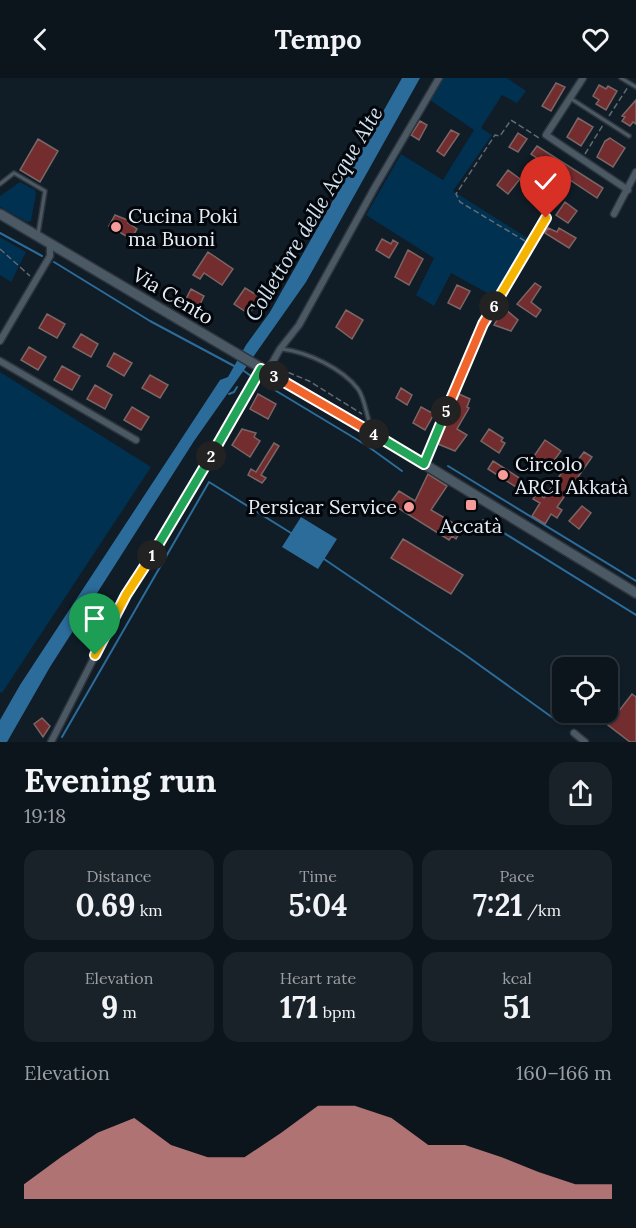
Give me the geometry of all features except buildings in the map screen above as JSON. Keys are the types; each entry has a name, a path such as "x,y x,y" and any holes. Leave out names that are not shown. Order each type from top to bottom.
{"main road":[{"name":"Via Cento","path":"0,214 263,368 636,593"}],"street":[{"path":"51,742 126,595 184,504 263,368 299,325 375,187 439,78"},
{"path":"583,78 546,135 628,190"},
{"path":"614,214 636,172"},
{"path":"424,464 483,324 546,218"},
{"path":"0,340 2,332 50,256 50,243"},
{"path":"0,361 136,440"},
{"path":"574,733 585,742"}],"lane":[{"path":"621,78 636,87"},
{"path":"570,98 629,136"},
{"path":"0,184 14,174 45,191 38,236"},
{"path":"280,349 296,351 332,368 358,390 369,421 364,429"}],"path":[{"path":"582,159 630,84"},
{"path":"531,244 460,202 456,194 495,135 500,136 511,120 540,139"},
{"path":"0,249 36,279"},
{"path":"263,368 309,381 350,409 368,416"}],"shaded area":[{"path":"402,78 420,78 306,282 194,441 50,667 7,742 0,742 0,720 20,685 220,380 228,377 246,345 270,312"},
{"path":"443,78 507,78 526,91 517,103 502,95 481,128 492,135 453,191 529,239 493,296 451,273 434,306 416,295 434,258 366,215 401,154 443,180 474,130 430,100"},
{"path":"20,182 35,190 36,194 31,221 27,222 0,207 0,196"},
{"path":"0,237 26,252 11,282 0,275"},
{"path":"0,372 151,467 2,693 0,692"},
{"path":"301,517 337,539 318,569 282,547"}],"waterway":[{"path":"0,233 42,256"},
{"path":"54,262 150,321 236,367"},
{"path":"244,371 251,376"},
{"path":"263,383 366,445 402,471"},
{"path":"229,394 237,387"},
{"path":"448,466 636,581"},
{"path":"62,737 209,482 291,533"},
{"path":"483,520 636,615"},
{"path":"324,559 552,717"}],"place":[{"name":"Cucina Poki ma Buoni","path":"116,227"},
{"name":"Circolo ARCI Akkatà","path":"503,475"},
{"name":"Accatà","path":"471,505"},
{"name":"Persicar Service","path":"409,507"}],"route":[{"path":"95,655 126,595 184,504 261,369 424,464 483,324 546,218"}],"water label":[{"name":"Collettore delle Acque Alte","path":"314,214"}]}
